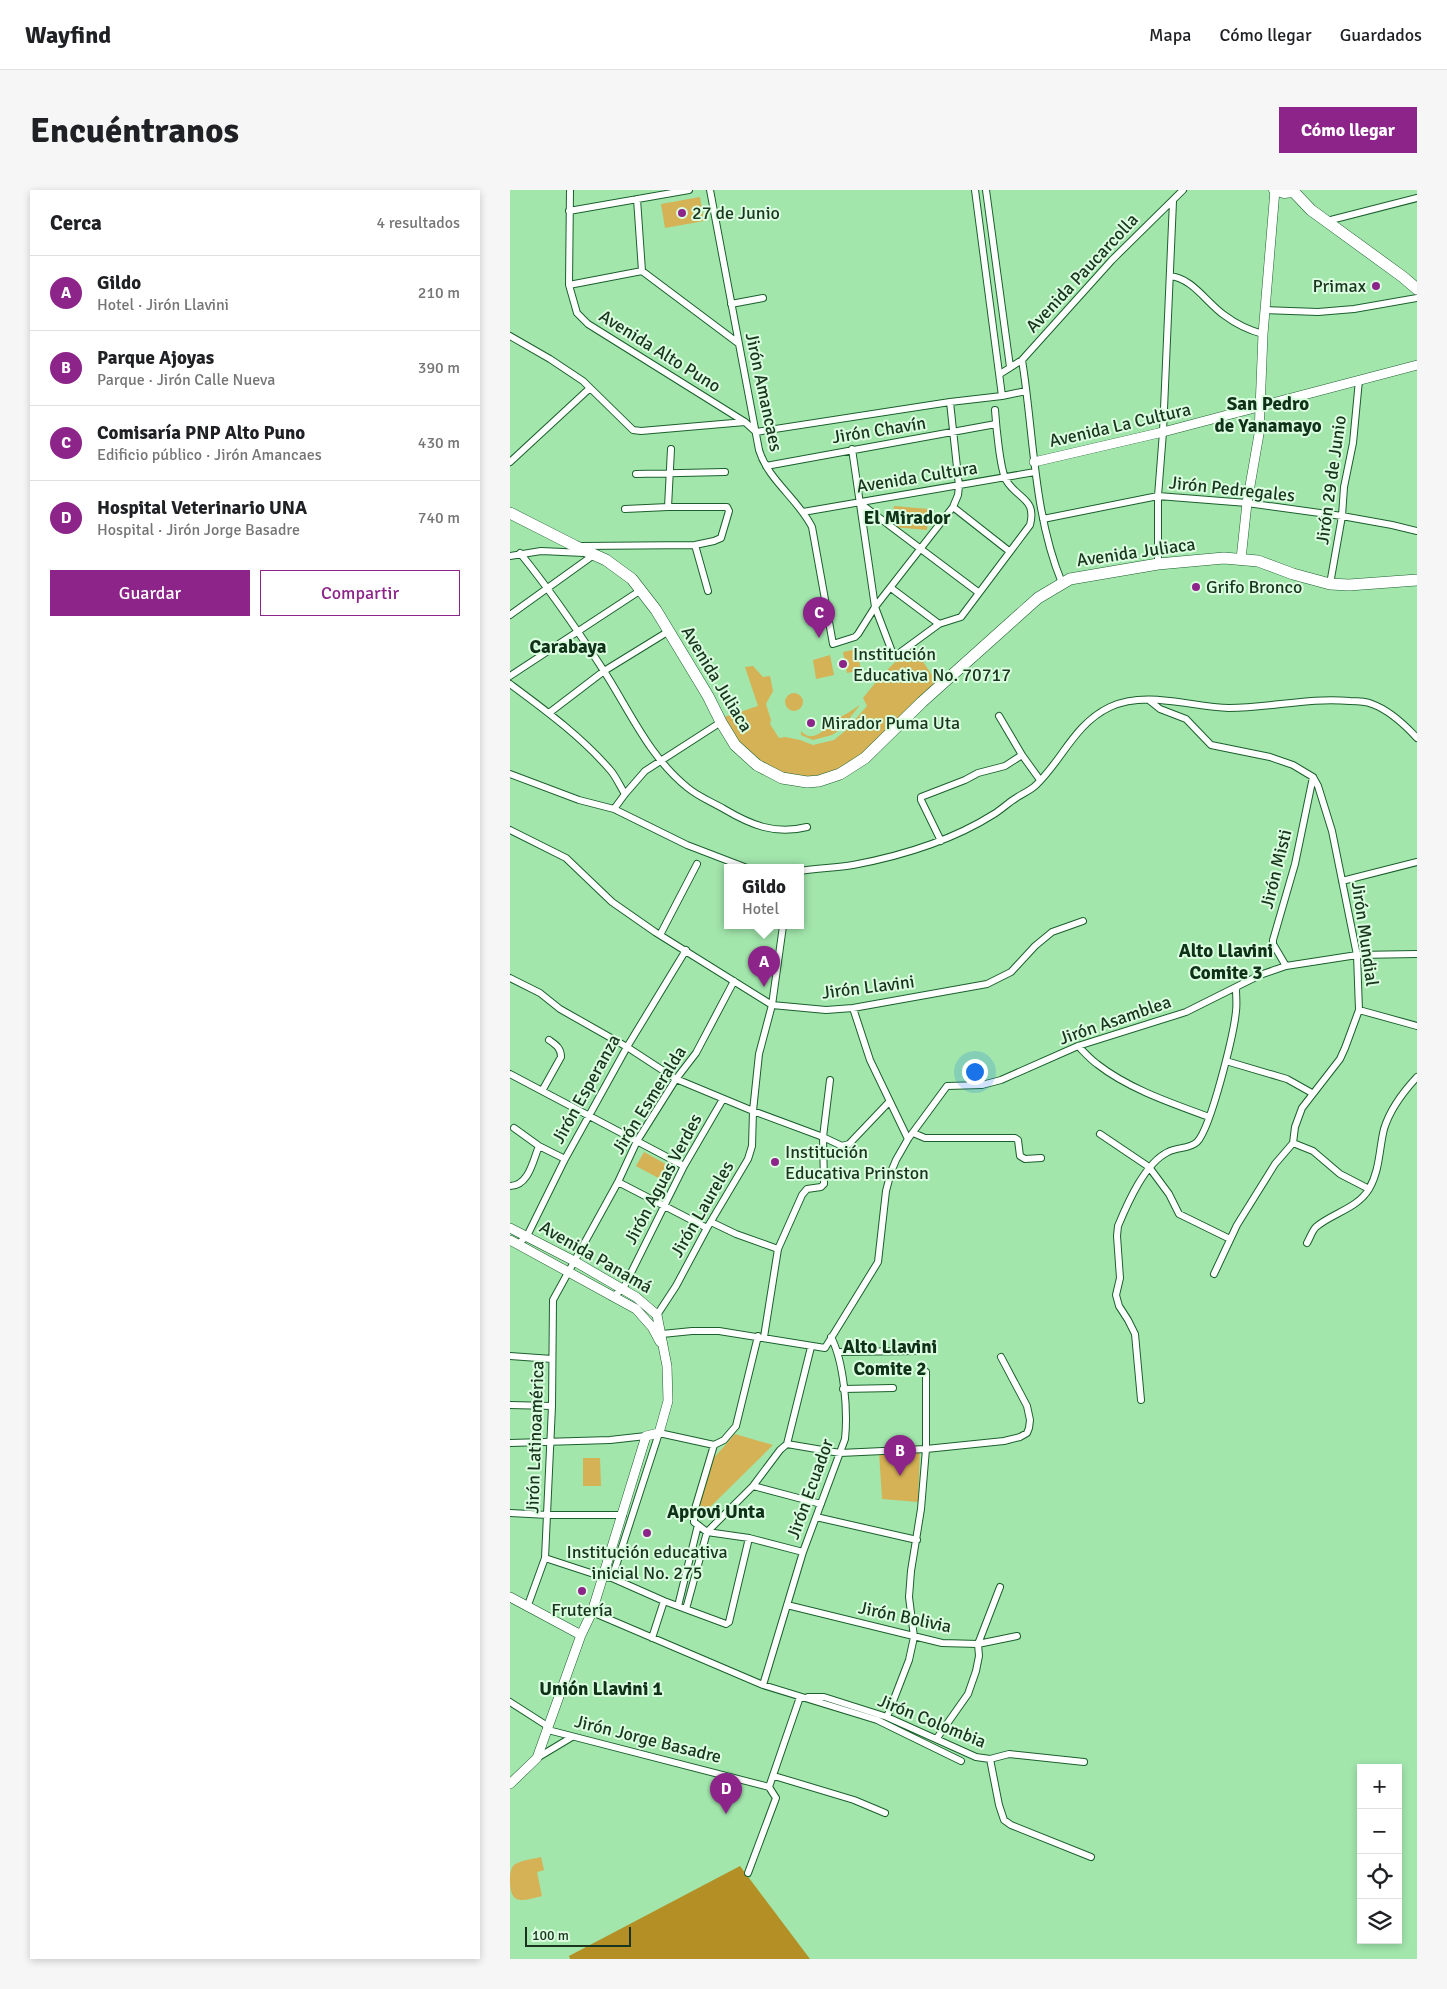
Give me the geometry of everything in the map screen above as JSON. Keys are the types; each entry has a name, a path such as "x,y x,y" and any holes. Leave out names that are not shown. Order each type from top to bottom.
{"highway":[{"path":"1293,191 1311,210 1417,289"},
{"name":"Avenida Juliaca","path":"510,513 595,554 624,572 641,590 669,631 708,696 721,722 742,752 758,765 782,778 807,782 819,781 840,774 865,758 922,702 1038,598 1062,583 1081,577 1158,564 1193,560 1241,559 1258,561 1293,574 1330,584 1349,585 1417,580"}],"main road":[{"path":"1275,190 1284,193 1293,191"}],"street":[{"name":"Avenida Alto Puno","path":"570,190 569,285 577,313 588,324 745,422 756,432"},
{"path":"569,211 689,190"},
{"name":"Jirón Amancaes","path":"710,190 761,457 803,512 813,532 833,644 855,637 875,607"},
{"path":"975,190 1002,396"},
{"path":"986,190 1010,367"},
{"name":"Avenida Paucarcolla","path":"1000,374 1022,360 1112,260 1183,190"},
{"path":"1241,559 1247,503 1259,434 1262,334 1275,190"},
{"path":"1327,221 1417,198"},
{"path":"637,199 642,272"},
{"path":"1158,564 1158,496 1173,201"},
{"path":"569,285 642,272 738,343"},
{"path":"1170,276 1188,282 1212,305 1234,322 1246,329 1262,334"},
{"path":"731,304 763,298"},
{"path":"1264,310 1318,312 1354,309 1417,298"},
{"path":"510,336 562,366 590,388 630,428 637,431 745,422"},
{"path":"1022,360 1034,462 1044,520 1052,559 1062,583"},
{"name":"Avenida La Cultura","path":"1034,462 1162,432 1417,365"},
{"name":"Jirón 29 de Junio","path":"1330,584 1342,516 1344,487 1353,443 1359,380"},
{"path":"510,462 590,388"},
{"path":"756,432 1026,391"},
{"path":"875,607 953,507 958,495 959,486 950,402"},
{"path":"852,449 875,607 894,657 938,624 962,617 978,592 1030,525 1032,514 1030,505 1005,478 995,410"},
{"name":"Jirón Chavín","path":"766,466 996,424"},
{"path":"668,507 671,449"},
{"path":"636,474 725,472"},
{"name":"Avenida Cultura","path":"803,512 1036,472"},
{"name":"Jirón Pedregales","path":"1044,520 1158,496 1247,503 1342,516 1417,531"},
{"path":"861,502 978,592"},
{"path":"575,546 714,542 721,538 729,511 728,508 668,507 626,509"},
{"path":"953,507 1009,551"},
{"path":"694,544 708,591"},
{"path":"510,556 520,553 546,551 595,554"},
{"path":"520,553 577,630 660,760 680,781 698,796 745,822 782,830 807,827"},
{"path":"510,615 513,609 595,554"},
{"path":"891,588 938,624"},
{"path":"510,676 577,630 641,590"},
{"path":"549,713 604,671 669,631"},
{"path":"510,684 549,713 612,772 625,794"},
{"path":"804,870 859,863 941,841 994,814 1035,786 1059,758 1074,735 1100,713 1112,706 1134,701 1175,702 1203,707 1231,708 1320,699 1359,701 1382,709 1407,727 1417,738"},
{"path":"1150,701 1160,709 1186,719 1211,745 1270,757 1293,765 1313,777"},
{"path":"999,716 1022,755 1040,780"},
{"path":"614,809 645,771 721,722"},
{"path":"941,841 921,797 978,773 1005,766 1022,755"},
{"path":"510,774 579,800 614,809 676,840 737,864"},
{"name":"Jirón Mundial","path":"1214,1274 1237,1225 1265,1180 1293,1143 1298,1118 1312,1093 1340,1059 1359,1010 1356,955 1342,881 1332,831 1318,786 1313,777"},
{"name":"Jirón Misti","path":"1286,966 1273,944 1273,940 1295,864 1313,777"},
{"name":"Jirón Llavini","path":"510,830 566,858 612,902 660,935 772,1005 826,1010 854,1008 987,984 1011,972 1035,946 1052,932 1083,921"},
{"path":"1342,881 1417,862"},
{"path":"660,935 697,864"},
{"name":"Jirón Laureles","path":"656,1315 676,1286 748,1158 752,1146 753,1111 759,1054 772,1005 783,929"},
{"name":"Jirón Esperanza","path":"514,1242 527,1236 565,1159 627,1046 686,950"},
{"name":"Jirón Asamblea","path":"910,1136 940,1093 949,1085 982,1085 1001,1080 1078,1046 1168,1018 1236,988 1260,975 1286,966 1356,955 1417,954"},
{"path":"510,978 540,993 560,1009 627,1046 676,1079 842,1146 849,1144 889,1102"},
{"name":"Jirón Esmeralda","path":"568,1271 618,1182 637,1140 676,1079 696,1054 734,981"},
{"path":"1141,1400 1135,1334 1119,1306 1116,1295 1120,1278 1117,1236 1122,1216 1149,1167 1167,1152 1197,1142 1209,1117 1226,1061 1236,1011 1236,988"},
{"path":"854,1008 870,1060 889,1102 910,1136"},
{"path":"1359,1010 1417,1026"},
{"path":"542,1090 561,1057 558,1047 549,1040"},
{"path":"1078,1046 1098,1064 1125,1081 1165,1101 1209,1117"},
{"path":"1226,1061 1287,1079 1312,1093"},
{"path":"510,1074 684,1166"},
{"path":"1306,1243 1314,1228 1349,1208 1369,1189 1380,1157 1384,1129 1388,1119 1398,1100 1417,1077"},
{"path":"510,1443 610,1440 659,1433 714,1445 724,1440 736,1426 761,1337 778,1249 802,1195 807,1189 821,1187 824,1184 823,1137 830,1080"},
{"name":"Jirón Aguas Verdes","path":"612,1297 623,1289 684,1166 723,1099"},
{"path":"514,1128 539,1146 565,1159"},
{"path":"1100,1134 1149,1167 1169,1194 1178,1214 1230,1239"},
{"path":"910,1136 925,1138 1015,1138 1018,1140 1020,1156 1025,1159 1041,1158"},
{"path":"662,1334 692,1330 718,1331 825,1348 830,1337 878,1262 886,1191 891,1172 910,1136"},
{"path":"1293,1143 1313,1151 1340,1174 1369,1189"},
{"path":"510,1186 514,1186 524,1180 539,1146"},
{"path":"618,1182 663,1206 709,1225 778,1249"},
{"name":"Avenida Panamá","path":"510,1228 623,1289 636,1297 656,1315 665,1351 668,1401 659,1433 608,1578 581,1636 537,1758"},
{"name":"Avenida Panamá","path":"514,1242 636,1309 652,1327 665,1351"},
{"name":"Jirón Latinoamérica","path":"528,1605 545,1558 552,1406 553,1300 568,1271"},
{"name":"Jirón Ecuador","path":"764,1685 803,1552 844,1439 846,1425 838,1352 830,1337"},
{"path":"686,1608 707,1532 753,1486 780,1450 788,1444 811,1347"},
{"path":"838,1352 917,1351"},
{"path":"510,1356 552,1359"},
{"path":"788,1444 840,1453 926,1449 1004,1442 1020,1437 1027,1434 1030,1420 1026,1400 1001,1358"},
{"path":"886,1718 909,1660 914,1637 909,1597 926,1449 926,1372"},
{"path":"843,1389 893,1388"},
{"path":"510,1405 552,1406"},
{"name":"Avenida Panamá","path":"608,1578 623,1515 646,1436"},
{"path":"714,1445 693,1518 694,1522 707,1532 749,1538 803,1552"},
{"path":"753,1486 821,1504"},
{"path":"510,1513 623,1515"},
{"path":"816,1517 917,1540"},
{"path":"678,1606 698,1525"},
{"path":"545,1558 608,1578 722,1624 729,1622 749,1538"},
{"path":"937,1738 968,1694 979,1656 978,1644 1000,1587"},
{"path":"510,1597 528,1605 581,1636"},
{"path":"652,1638 664,1601"},
{"name":"Jirón Bolivia","path":"787,1605 942,1643 978,1644 1017,1636"},
{"name":"Jirón Colombia","path":"592,1612 764,1685 877,1720 961,1761"},
{"path":"748,1873 776,1798 769,1787 800,1697"},
{"name":"Jirón Colombia","path":"800,1697 824,1697 886,1718 937,1738 976,1757 990,1759 1009,1754 1084,1762"},
{"name":"Jirón Jorge Basadre","path":"510,1702 548,1729 572,1737 769,1787"},
{"path":"510,1784 537,1758 572,1737"},
{"path":"990,1759 999,1806 1004,1820 1011,1825 1091,1857"},
{"path":"774,1776 854,1800 885,1813"}],"shaded area":[{"name":"27 de Junio","path":"700,197 704,221 665,228 661,204"},
{"path":"894,506 929,509 927,530 892,527"},
{"path":"914,648 940,687 853,763 829,774 812,777 779,773 745,752 721,718 758,706 745,667 753,666 763,677 770,676 773,691 766,704 771,720 770,724 779,738 785,737 800,740 813,745 834,740 845,731 867,706 863,698 874,684 893,664"},
{"path":"857,649 861,670 847,673 843,652"},
{"path":"830,655 834,675 816,679 813,660"},
{"path":"794,693 800,696 803,702 800,708 794,711 788,708 785,702 788,696"},
{"path":"860,705 841,729 832,735 813,740 801,735 801,731 808,736 817,735 831,723 833,724 838,721 837,719"},
{"path":"644,1152 671,1167 664,1181 636,1166"},
{"path":"735,1434 773,1445 701,1516 697,1517 696,1514 711,1461"},
{"path":"920,1449 918,1502 882,1499 879,1452"},
{"path":"583,1458 600,1458 601,1486 583,1486"},
{"path":"541,1857 544,1870 537,1872 542,1896 518,1900 512,1894 511,1870 514,1865 520,1862"},
{"path":"740,1866 810,1959 570,1959 569,1956"}],"place":[{"name":"27 de Junio","path":"682,213"},
{"name":"Primax","path":"1376,286"},
{"name":"Grifo Bronco","path":"1196,587"},
{"name":"Comisaría PNP Alto Puno","path":"819,638"},
{"name":"Institución Educativa No. 70717","path":"843,664"},
{"name":"Mirador Puma Uta","path":"811,723"},
{"name":"Gildo","path":"764,987"},
{"name":"Institución Educativa Prinston","path":"775,1162"},
{"name":"Parque Ajoyas","path":"900,1476"},
{"name":"Institución educativa inicial No. 275","path":"647,1533"},
{"name":"Frutería","path":"582,1591"},
{"name":"Hospital Veterinario UNA","path":"726,1814"}],"district":[{"name":"San Pedro de Yanamayo","path":"1268,414"},
{"name":"El Mirador","path":"907,517"},
{"name":"Carabaya","path":"568,646"},
{"name":"Alto Llavini Comite 3","path":"1226,961"},
{"name":"Alto Llavini Comite 2","path":"890,1357"},
{"name":"Aprovi Unta","path":"716,1511"},
{"name":"Unión Llavini 1","path":"601,1688"}]}
